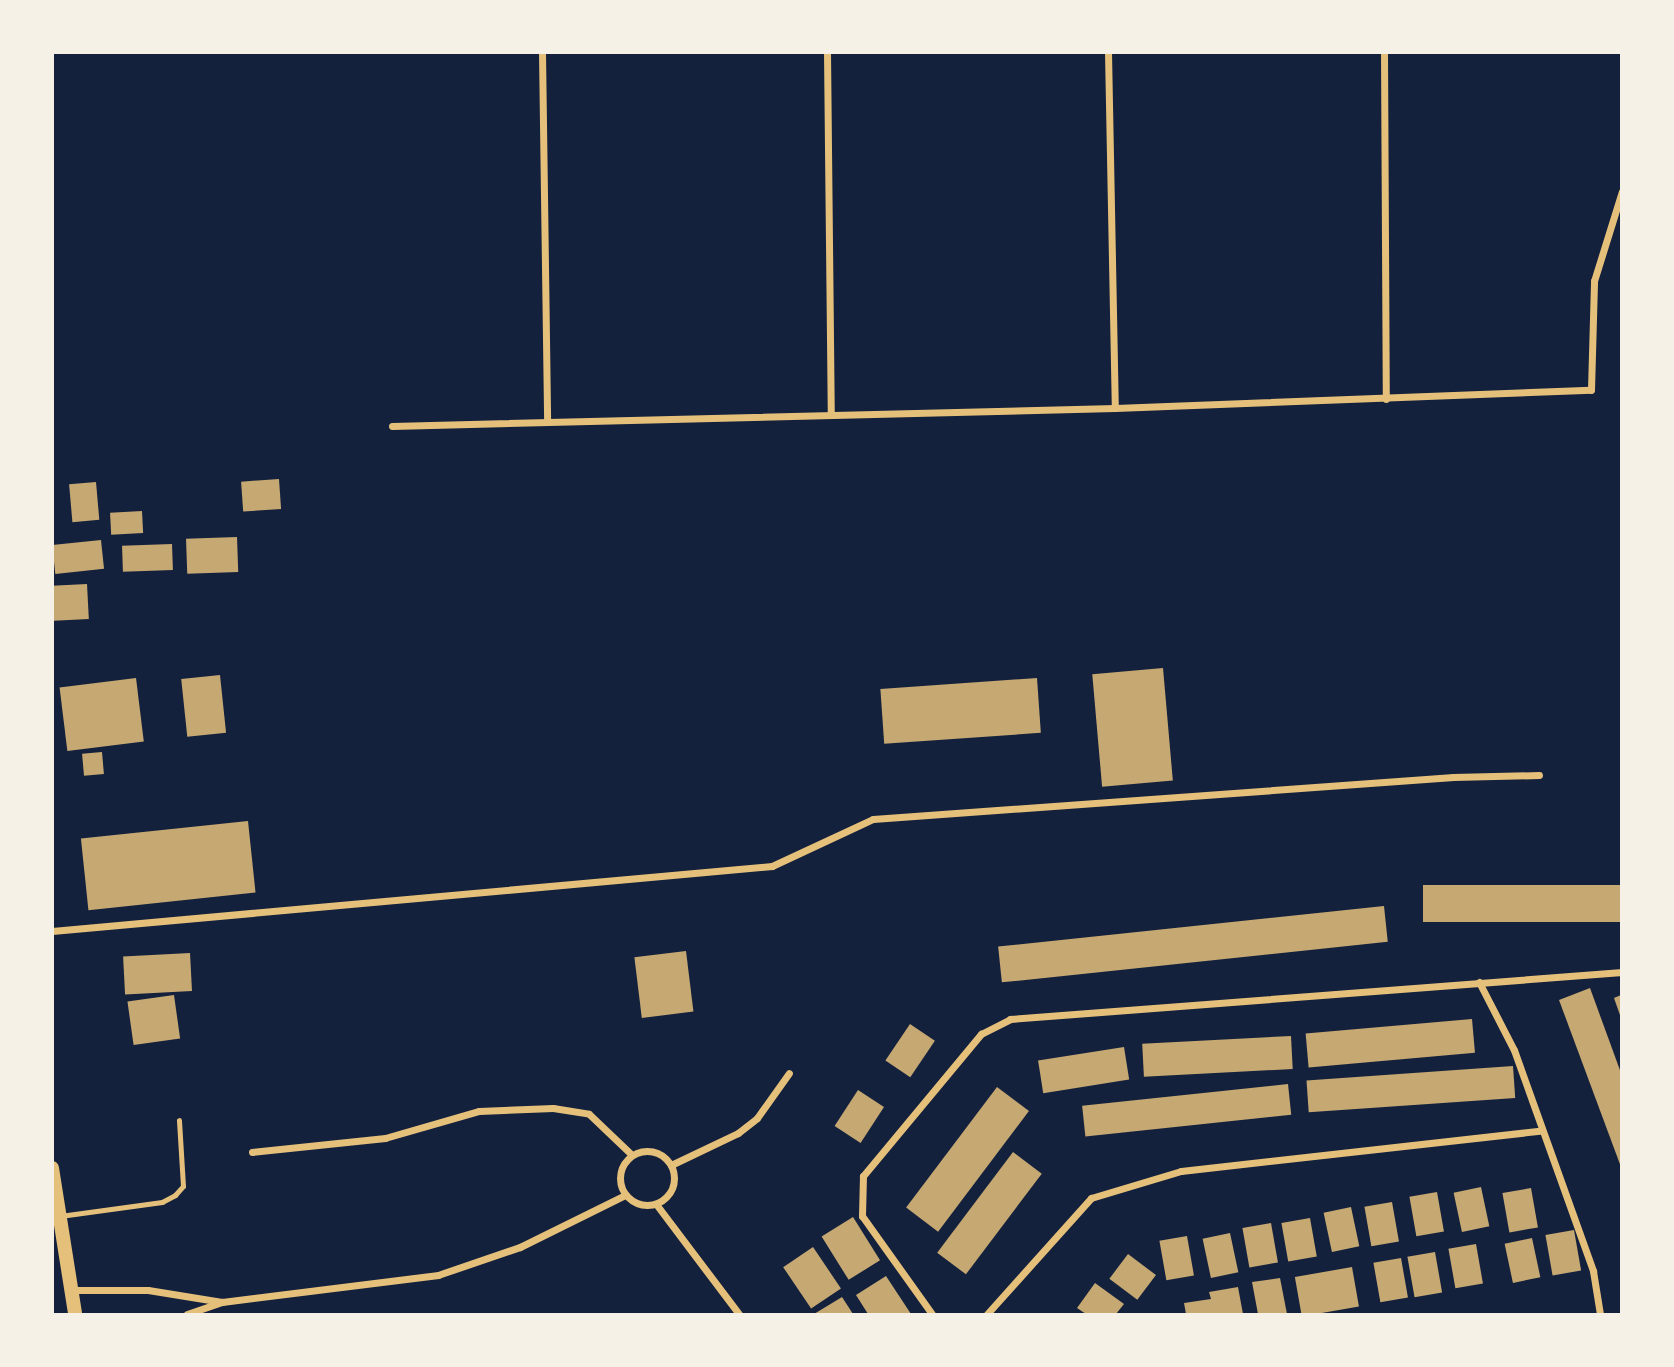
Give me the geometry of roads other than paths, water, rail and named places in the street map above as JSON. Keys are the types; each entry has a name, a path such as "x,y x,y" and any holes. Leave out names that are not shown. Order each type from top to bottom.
{"main road":[{"path":"52,1168 75,1314"}],"street":[{"path":"542,52 547,421"},
{"path":"827,52 831,414"},
{"path":"1108,52 1115,408"},
{"path":"1384,52 1386,399"},
{"path":"392,426 1115,408 1591,390 1594,281 1622,191"},
{"path":"52,931 772,866 873,818 1453,777 1539,775"},
{"path":"932,1314 862,1216 863,1176 981,1034 1010,1019 1622,972"},
{"path":"1479,982 1514,1050 1540,1131 1593,1271 1600,1314"},
{"path":"671,1165 738,1133 757,1118 789,1073"},
{"path":"252,1152 386,1138 479,1111 553,1108 589,1114 632,1155"},
{"path":"987,1314 1091,1198 1181,1171 1540,1131"},
{"path":"649,1151 665,1158 671,1165 674,1183 664,1199 656,1204 639,1204 625,1195 619,1178 625,1161 632,1155 649,1151"},
{"path":"187,1314 222,1302 438,1275 520,1247 625,1195"},
{"path":"656,1204 739,1314"},
{"path":"71,1290 149,1290 222,1302"}],"lane":[{"path":"60,1216 162,1202 175,1195 183,1186 179,1120"}]}
